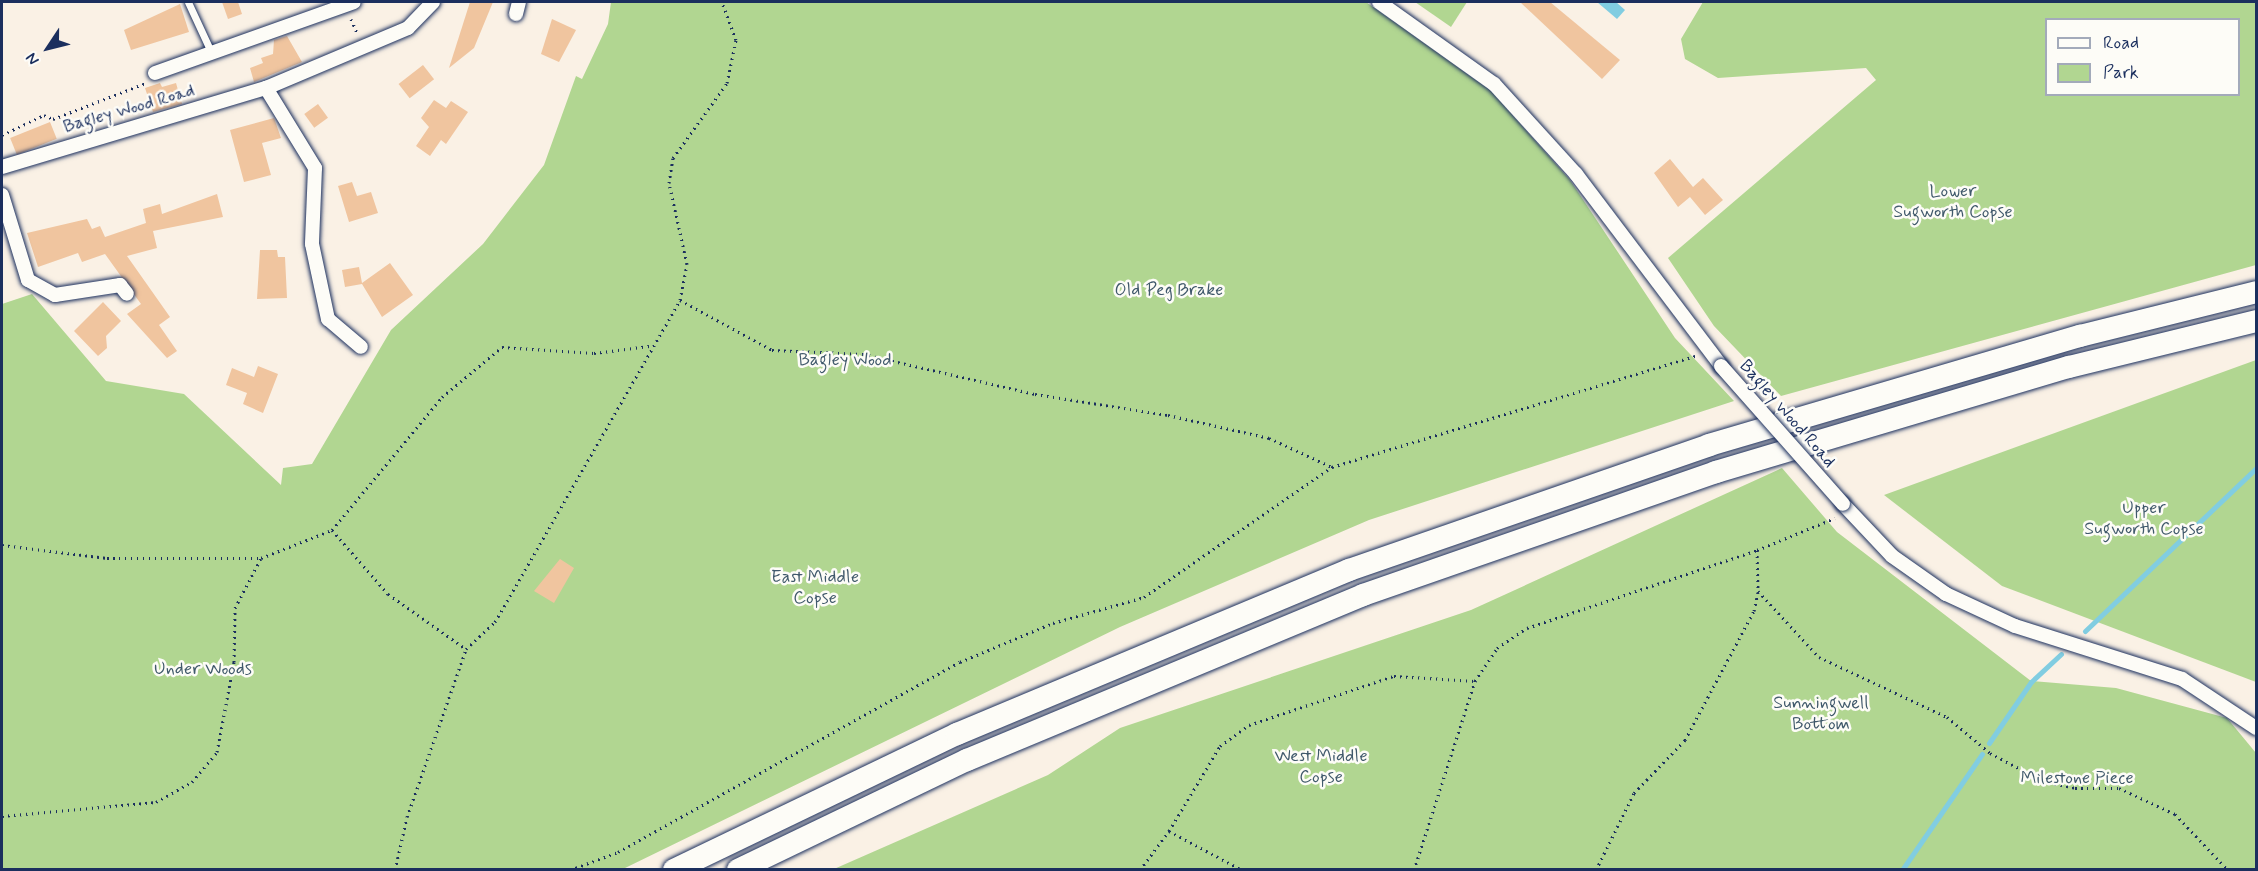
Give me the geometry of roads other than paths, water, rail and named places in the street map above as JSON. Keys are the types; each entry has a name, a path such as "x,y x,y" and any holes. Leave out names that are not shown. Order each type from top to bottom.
{"highway":[{"path":"674,870 957,734 1349,570 1709,445 2080,336 2256,292"},
{"path":"738,870 968,760 1363,595 1716,472 2069,367 2256,321"}],"street":[{"name":"Bagley Wood Road","path":"2,167 266,88 362,45 408,28 432,2"},
{"name":"Bagley Wood Road","path":"1379,2 1494,84 1576,174 1708,352 1846,508 1892,556 1946,594 2015,626 2182,679 2256,728"},
{"name":"Bagley Wood Road","path":"155,73 350,3"},
{"path":"266,88 315,168 312,244 328,319 361,347"},
{"path":"2,195 28,280 55,295 120,285 127,294"}],"lane":[{"path":"188,2 212,54"}],"water":[{"path":"1597,2 1616,2 1625,10 1617,19"}],"waterway":[{"path":"2085,631 2256,468"},
{"path":"1989,743 2031,682 2061,654"},
{"path":"1902,870 1982,754"}],"park label":[{"name":"Lower Sugworth Copse","path":"1953,202"},
{"name":"Old Peg Brake","path":"1169,290"},
{"name":"Bagley Wood","path":"845,360"},
{"name":"Upper Sugworth Copse","path":"2144,519"},
{"name":"East Middle Copse","path":"815,588"},
{"name":"Under Woods","path":"203,669"},
{"name":"Sunningwell Bottom","path":"1821,714"},
{"name":"West Middle Copse","path":"1321,768"},
{"name":"Milestone Piece","path":"2077,778"}]}
